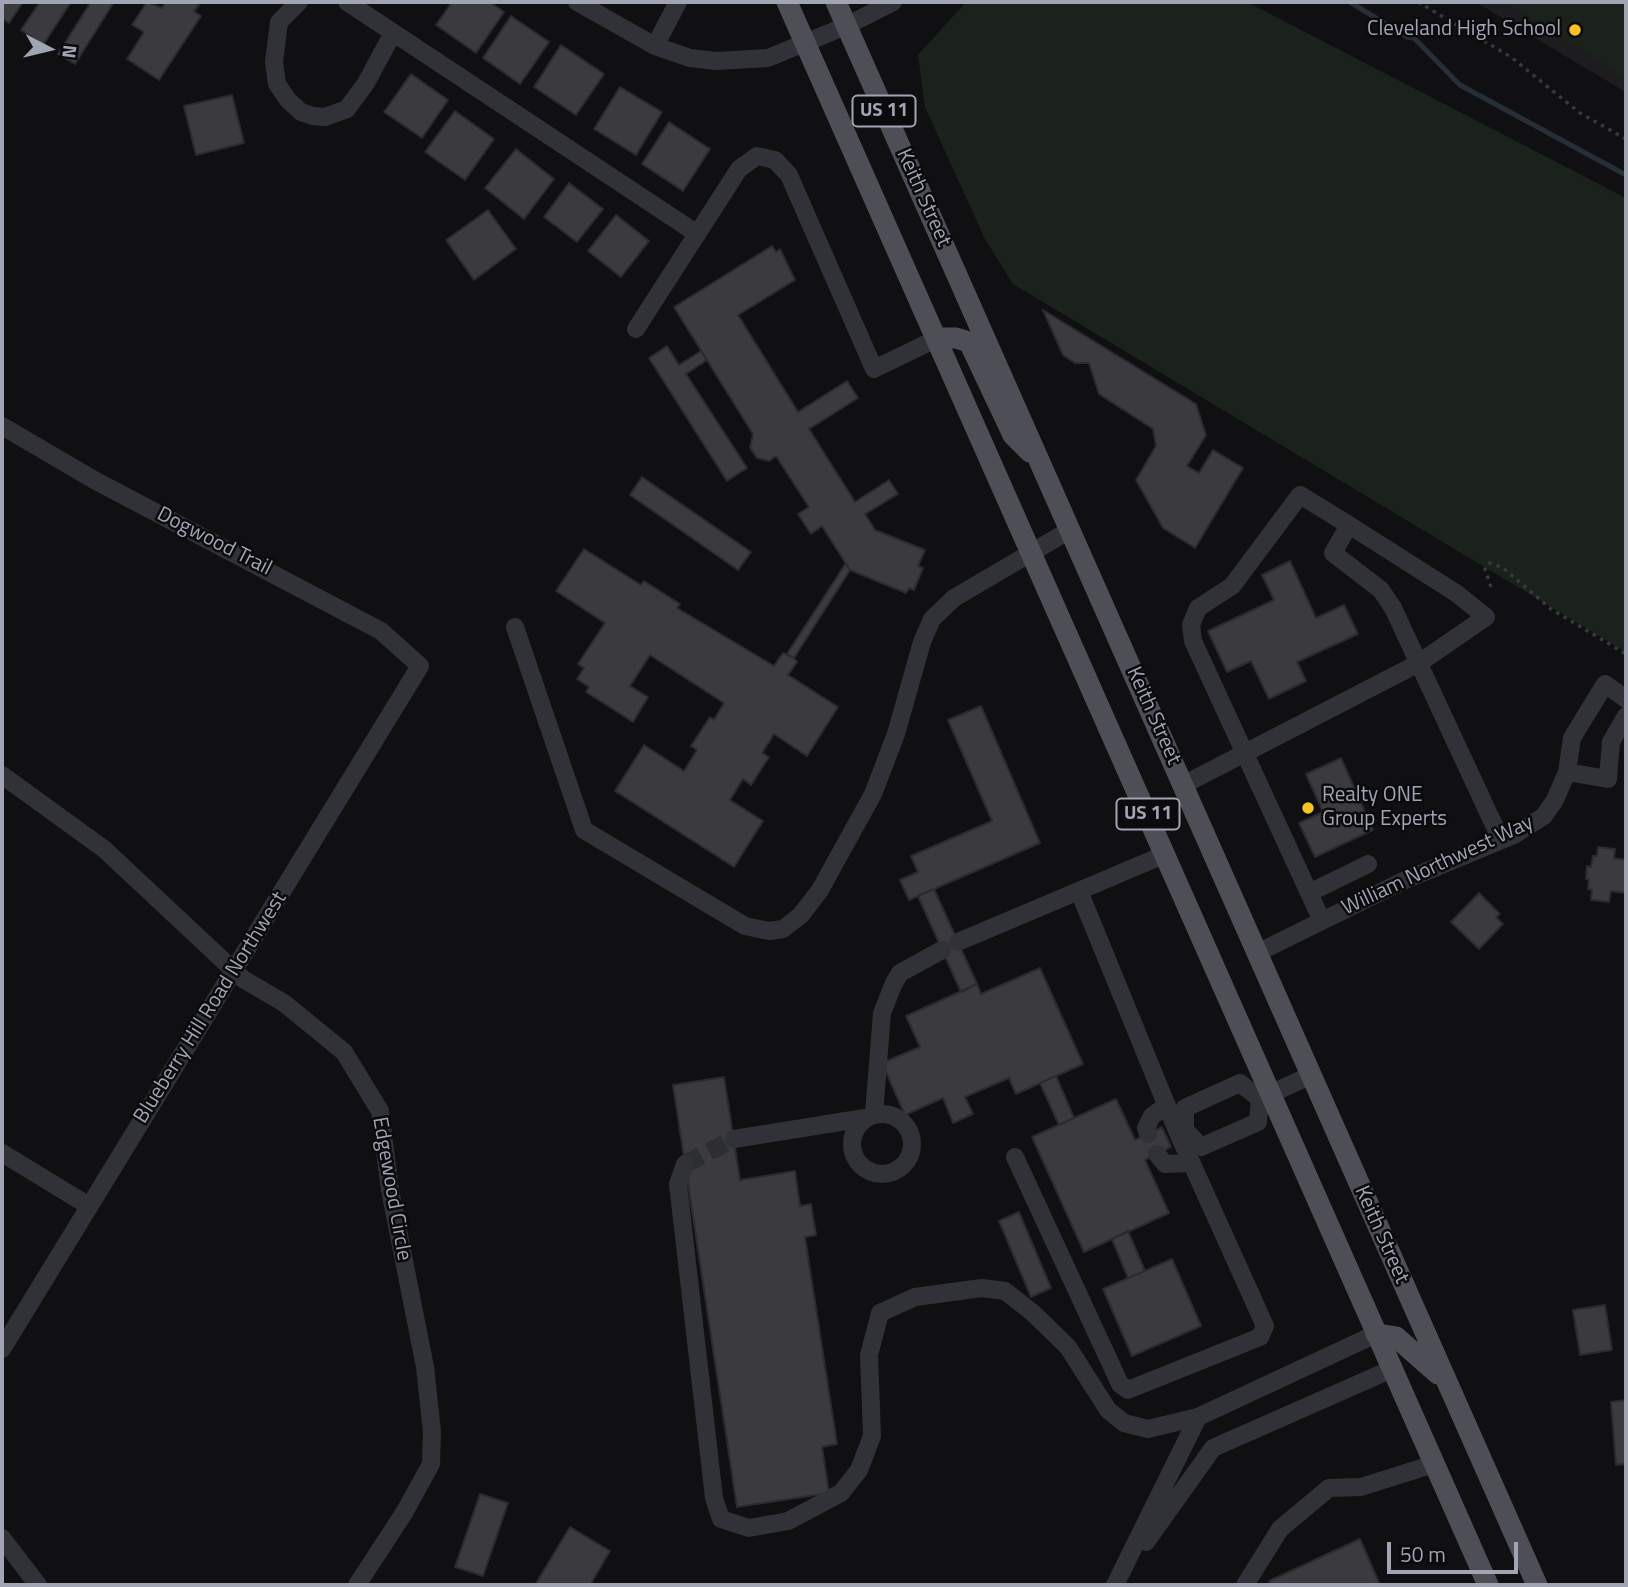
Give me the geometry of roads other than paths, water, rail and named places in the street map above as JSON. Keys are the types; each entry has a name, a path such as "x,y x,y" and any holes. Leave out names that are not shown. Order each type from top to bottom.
{"main road":[{"name":"Keith Street","path":"788,2 1166,854 1265,1096 1392,1369 1488,1585"},
{"name":"Keith Street","path":"836,2 1537,1585"},
{"path":"938,338 956,338 969,342 1013,435 1043,467"},
{"path":"1376,1334 1396,1337 1445,1380"}],"street":[{"path":"299,2 279,22 274,62 277,84 288,100 301,112 313,116 325,117 347,109 366,83 393,33"},
{"path":"347,2 696,233"},
{"path":"577,2 655,46 690,58 716,61 768,58 846,26 893,2"},
{"path":"655,46 678,2"},
{"path":"636,329 739,169 757,156 775,160 789,175 874,369 938,338"},
{"name":"Dogwood Trail","path":"2,426 96,481 381,631 419,666"},
{"path":"1183,785 1245,755 1419,663 1486,617 1456,593 1300,495 1232,586 1198,608 1191,625 1193,641 1245,755 1322,921"},
{"path":"1349,525 1333,553 1381,590 1419,663 1501,840"},
{"path":"515,627 584,831 745,926 768,931 783,929 801,915 820,890 873,793 896,734 922,642 932,620 954,598 1070,530"},
{"name":"Blueberry Hill Road Northwest","path":"2,1349 419,666"},
{"name":"William Northwest Way","path":"1257,953 1403,881 1501,840 1544,816 1555,800 1567,772 1572,738 1605,684 1626,699"},
{"path":"1567,772 1608,779 1611,742 1626,716"},
{"name":"Edgewood Circle","path":"2,775 104,849 235,971 284,1003 344,1052 380,1111 390,1190 425,1367 432,1432 431,1464 404,1513 357,1585"},
{"path":"734,1139 869,1116 882,1013 900,973 950,946 1166,854"},
{"path":"1309,893 1368,864"},
{"path":"1015,1157 1120,1384 1128,1390 1260,1336 1265,1326 1192,1163 1181,1131 1167,1105 1079,891"},
{"path":"1265,1096 1311,1075"},
{"path":"1181,1131 1185,1108 1240,1083 1265,1096"},
{"path":"1181,1131 1201,1147 1258,1122 1265,1096"},
{"path":"1148,1134 1146,1128 1152,1116 1167,1105"},
{"path":"2,1153 89,1206"},
{"path":"1157,1154 1165,1164 1192,1163"},
{"path":"685,1164 678,1184 714,1498 721,1519 749,1528 788,1521 841,1493 859,1470 872,1436 869,1355 880,1313 915,1297 982,1289 1005,1291 1068,1347 1108,1410 1124,1423 1148,1429 1198,1417 1376,1334"},
{"path":"1115,1585 1213,1448 1392,1369"},
{"path":"1115,1585 1198,1417"},
{"path":"1245,1585 1280,1529 1329,1489 1361,1487 1434,1464"},
{"path":"2,1538 38,1585"}],"waterway":[{"path":"1350,2 1407,37 1414,38 1460,85 1626,175"}],"tunnel":[{"path":"685,1164 734,1139"}],"place":[{"name":"Cleveland High School","path":"1575,30"},
{"name":"Realty ONE Group Experts","path":"1308,808"}]}
